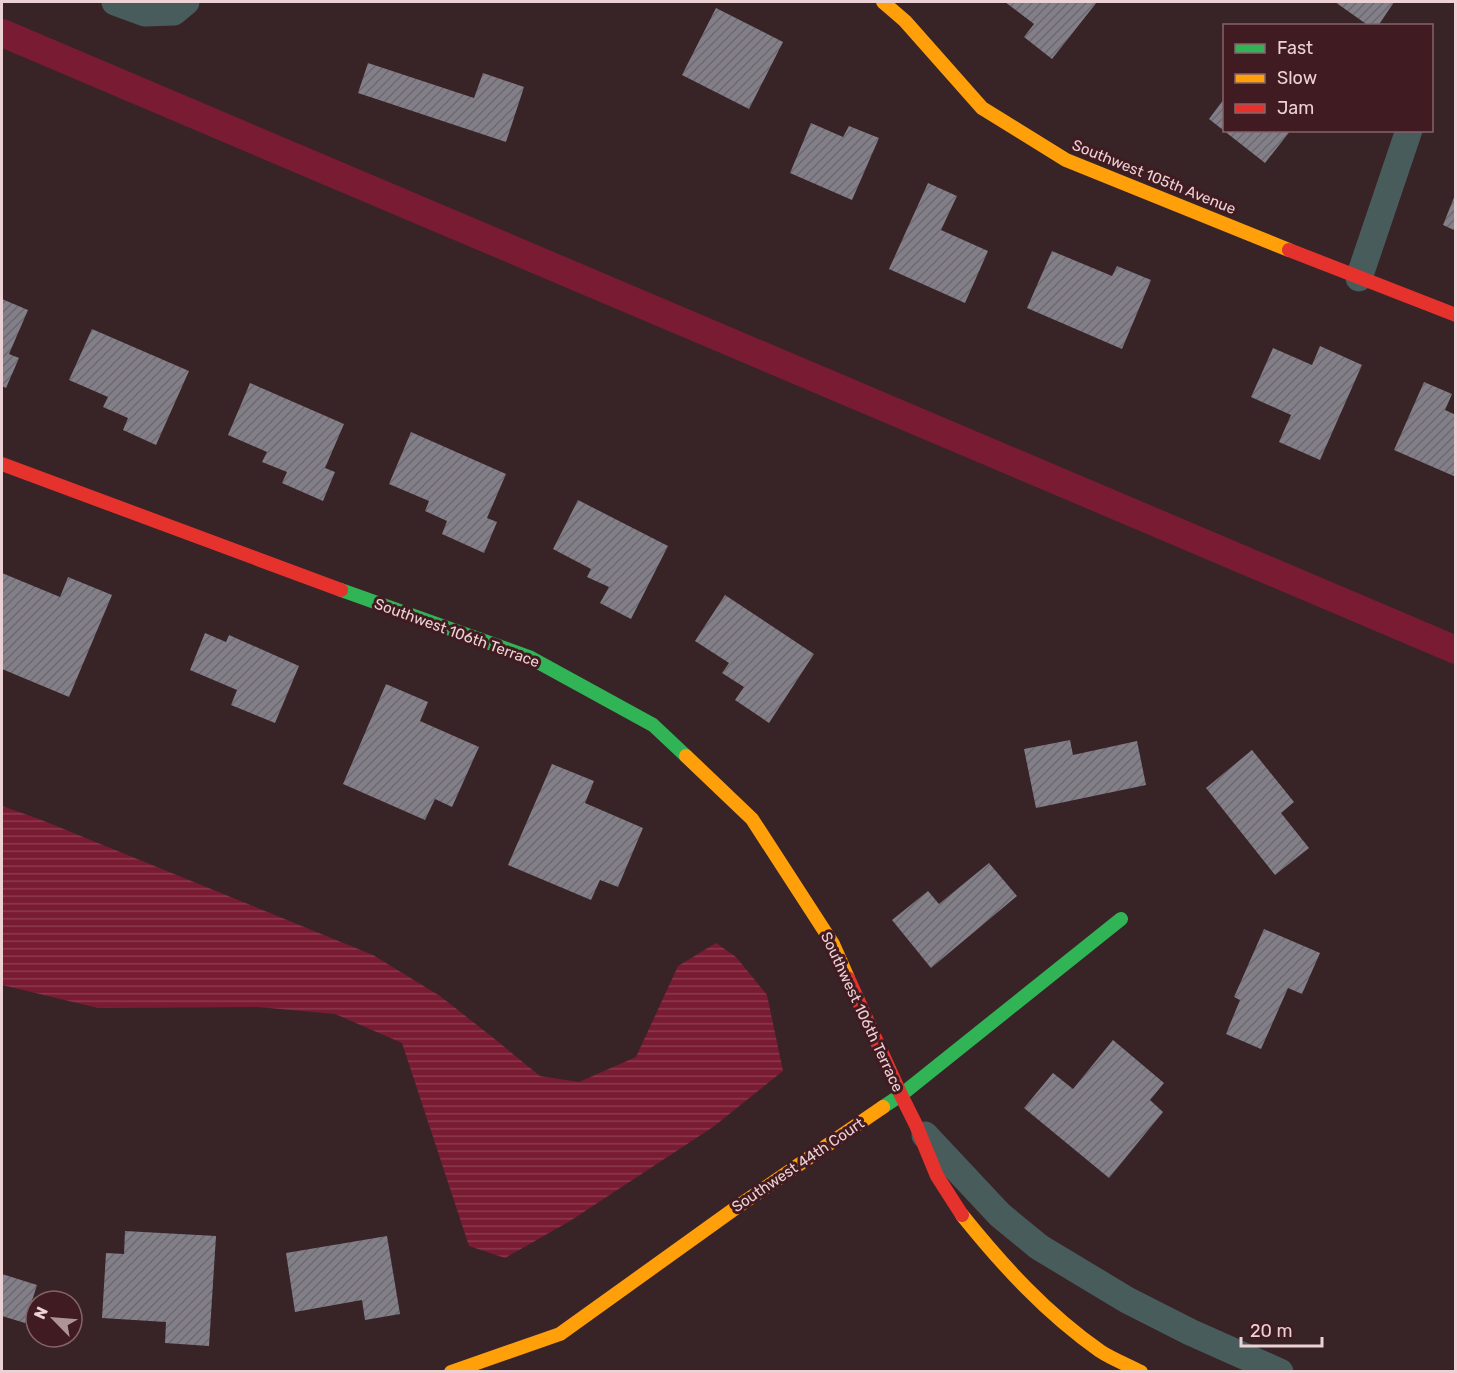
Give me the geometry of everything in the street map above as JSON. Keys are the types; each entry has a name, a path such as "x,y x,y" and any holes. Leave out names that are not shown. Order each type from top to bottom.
{"street":[{"path":"115,2 145,13 180,7"},
{"name":"Southwest 105th Avenue","path":"883,2 905,21 982,108 1066,160 1455,315"},
{"path":"1359,278 1408,132"},
{"name":"Southwest 106th Terrace","path":"2,464 287,571 529,657 654,725 752,819 833,944 937,1176 963,1216 1017,1280 1055,1316 1102,1352 1141,1371"},
{"name":"Southwest 44th Court","path":"451,1371 560,1334 737,1207 901,1095 1122,919"},
{"name":"Southwest 106th Terrace","path":"916,1125 1000,1215 1039,1247 1127,1300 1190,1332 1280,1371"}],"shaded area":[{"path":"2,806 373,955 440,996 540,1076 579,1082 636,1057 678,966 716,943 736,957 767,995 783,1071 713,1127 570,1221 505,1258 469,1246 402,1043 335,1014 258,1007 98,1008 2,985"}],"building":[{"path":"1005,2 1097,2 1052,59 1024,37 1034,24"},
{"path":"1335,2 1394,2 1379,24 1366,24"},
{"path":"716,8 783,42 749,109 682,75"},
{"path":"368,63 474,98 483,73 524,87 506,142 358,93"},
{"path":"1223,100 1223,130 1209,119"},
{"path":"811,123 843,137 849,126 879,138 852,200 790,173"},
{"path":"1226,132 1289,132 1265,163"},
{"path":"928,183 957,196 941,230 988,251 965,303 889,269"},
{"path":"1456,195 1456,231 1443,225"},
{"path":"1052,251 1112,276 1117,266 1151,280 1122,349 1027,308"},
{"path":"2,299 28,310 9,354 19,358 6,388 2,386"},
{"path":"92,329 189,371 156,445 123,430 128,418 103,407 108,397 69,380"},
{"path":"1320,346 1362,365 1320,460 1279,442 1291,415 1251,397 1273,348 1312,365"},
{"path":"1424,382 1452,394 1445,410 1456,415 1456,477 1394,450"},
{"path":"250,383 344,424 325,468 335,472 323,501 282,483 287,472 262,462 267,452 228,435"},
{"path":"411,432 506,474 487,518 497,522 484,553 442,534 447,521 425,511 429,501 389,484"},
{"path":"578,500 668,546 631,619 600,603 609,587 587,577 591,569 553,549"},
{"path":"2,573 60,597 68,577 112,595 69,697 2,669"},
{"path":"725,595 814,654 769,723 735,700 744,687 722,673 729,663 695,641"},
{"path":"205,633 226,642 229,635 299,666 275,723 231,705 237,690 190,670"},
{"path":"386,684 428,702 420,721 479,747 452,807 435,799 425,820 343,784"},
{"path":"1070,740 1073,755 1137,741 1146,785 1036,808 1024,749"},
{"path":"1252,750 1294,802 1281,813 1309,848 1275,875 1206,788"},
{"path":"552,764 594,781 585,803 643,828 618,887 600,880 591,900 508,865"},
{"path":"989,863 1017,896 931,968 892,920 928,891 939,904"},
{"path":"1264,929 1320,953 1302,994 1288,988 1261,1049 1226,1034 1240,1000 1234,997"},
{"path":"1113,1040 1164,1083 1150,1100 1163,1112 1109,1178 1024,1108 1053,1073 1073,1089"},
{"path":"125,1231 216,1236 209,1346 165,1343 166,1322 102,1318 106,1253 124,1254"},
{"path":"387,1236 400,1314 365,1320 362,1300 295,1312 286,1253"},
{"path":"2,1274 37,1285 36,1289 24,1289 24,1323 2,1316"}],"waterway":[{"path":"2,33 1456,650"}],"traffic: fast":[{"path":"341,590 529,657 653,725 686,756"},
{"path":"883,1107 1121,919"}],"traffic: slow":[{"path":"883,2 905,21 982,108 1066,160 1289,250"},
{"path":"686,756 752,819 833,944 848,978"},
{"path":"451,1372 560,1334 737,1207 883,1107"},
{"path":"962,1215 1009,1270 1061,1321 1100,1351 1141,1372"}],"traffic: jam":[{"path":"1289,250 1456,315"},
{"path":"2,464 341,590"},
{"path":"848,978 937,1176 962,1215"}]}
